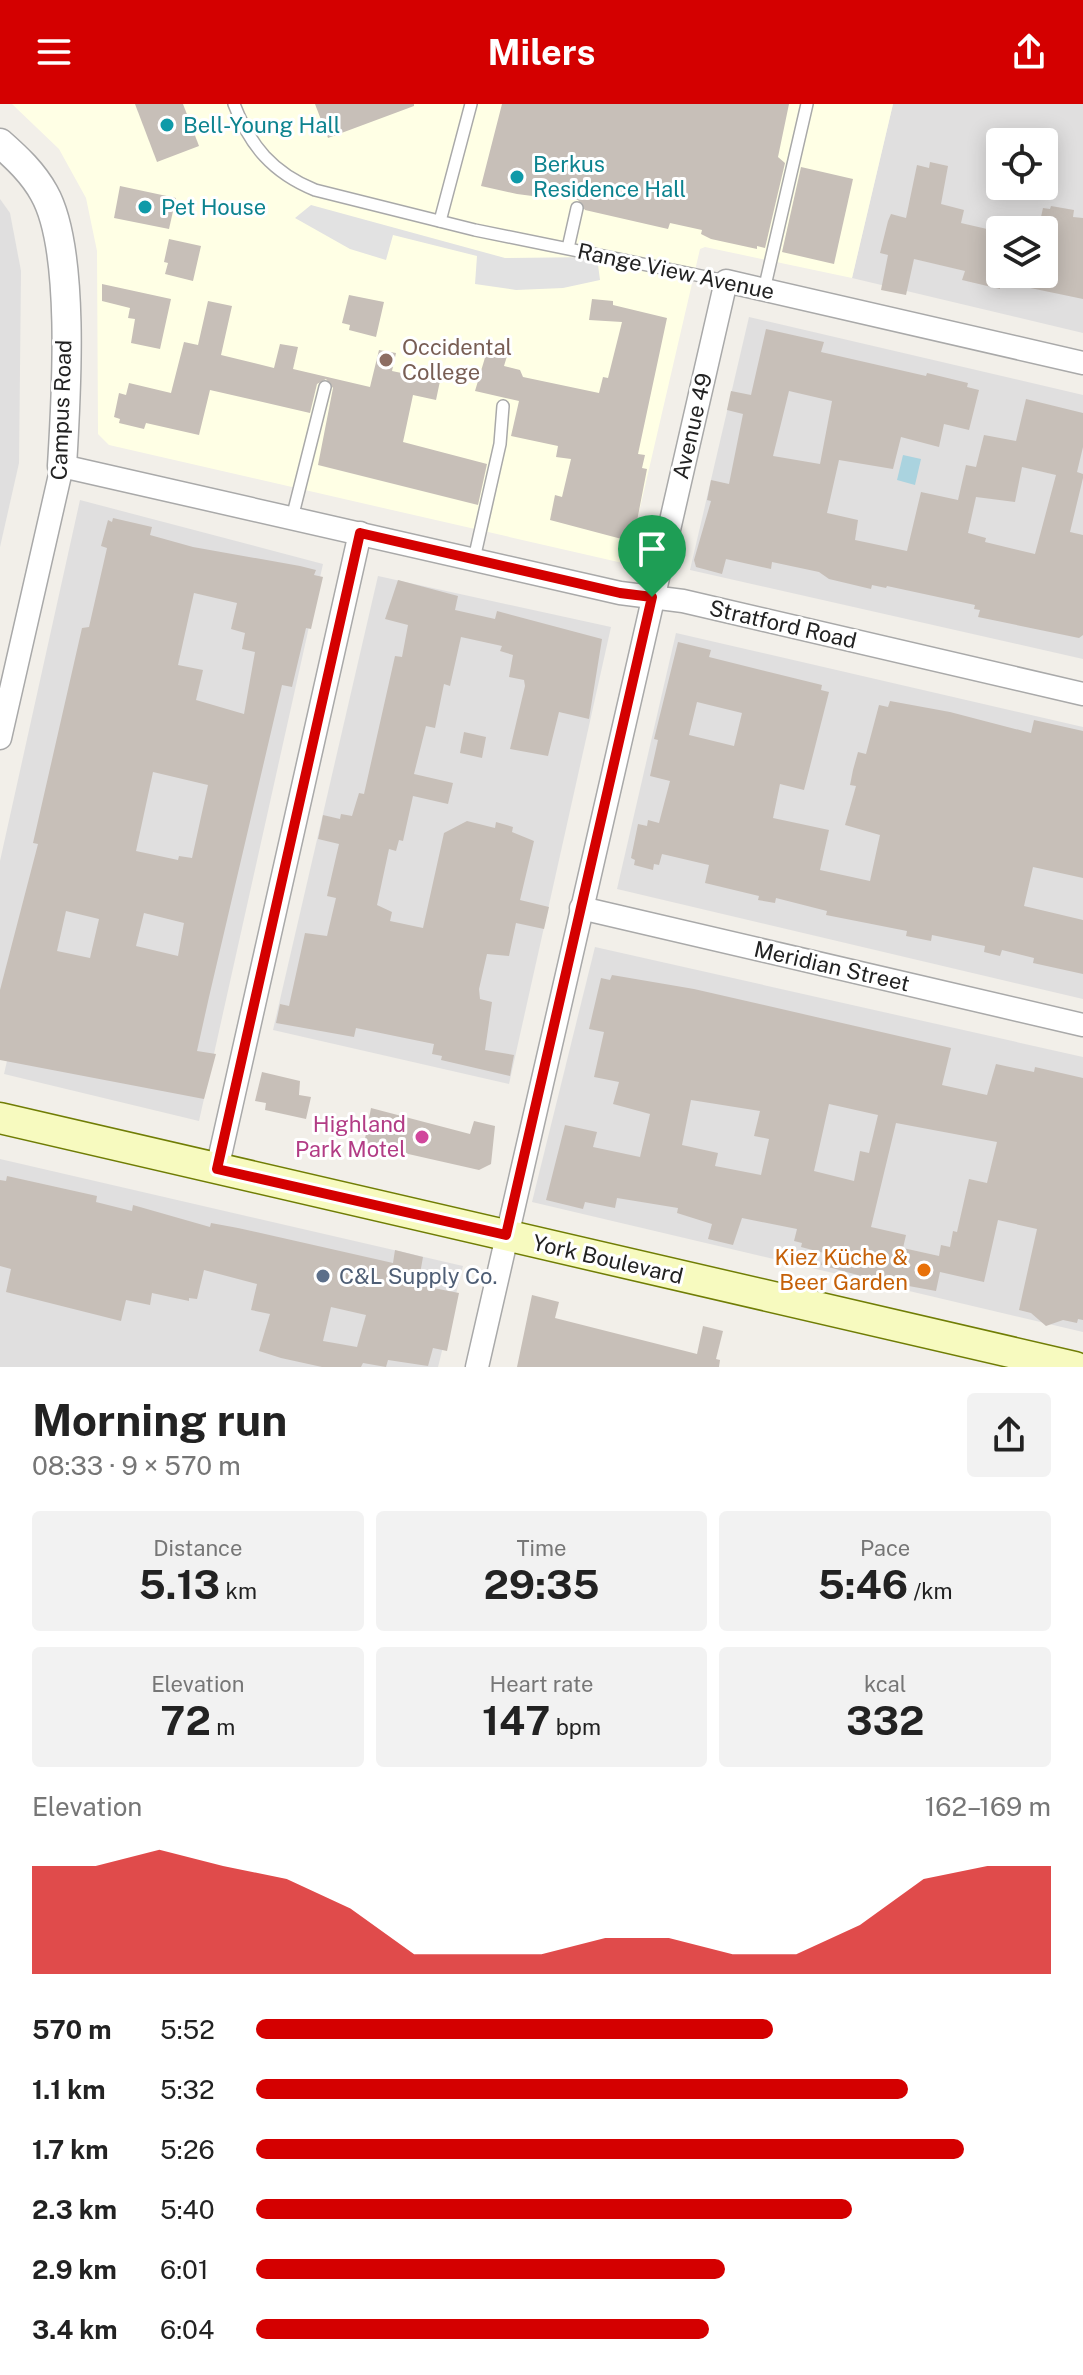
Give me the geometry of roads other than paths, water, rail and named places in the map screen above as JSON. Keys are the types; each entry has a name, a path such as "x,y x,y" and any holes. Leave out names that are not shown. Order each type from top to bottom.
{"main road":[{"name":"York Boulevard","path":"0,1118 1075,1367"}],"street":[{"name":"Campus Road","path":"0,143 23,163 45,194 57,225 64,313 62,466 0,738"},
{"name":"Range View Avenue","path":"726,281 1083,363"},
{"name":"Avenue 49","path":"477,1367 726,281"},
{"name":"Stratford Road","path":"62,466 474,559 683,601 1083,694"},
{"path":"217,1169 360,533"},
{"name":"Meridian Street","path":"581,908 1083,1025"}],"lane":[{"name":"Range View Avenue","path":"234,104 245,132 274,167 292,181 315,190 440,221 726,281"},
{"path":"440,221 471,104"},
{"path":"764,290 807,104"},
{"path":"568,248 577,208"},
{"path":"292,518 325,387"},
{"path":"474,559 500,444 503,406"}],"water":[{"path":"903,455 921,459 915,485 897,480"}],"place":[{"name":"Bell-Young Hall","path":"167,125"},
{"name":"Berkus Residence Hall","path":"517,177"},
{"name":"Pet House","path":"145,207"},
{"name":"Occidental College","path":"386,360"},
{"name":"Highland Park Motel","path":"422,1137"},
{"name":"Kiez Küche & Beer Garden","path":"924,1270"},
{"name":"C&L Supply Co.","path":"323,1276"}]}
